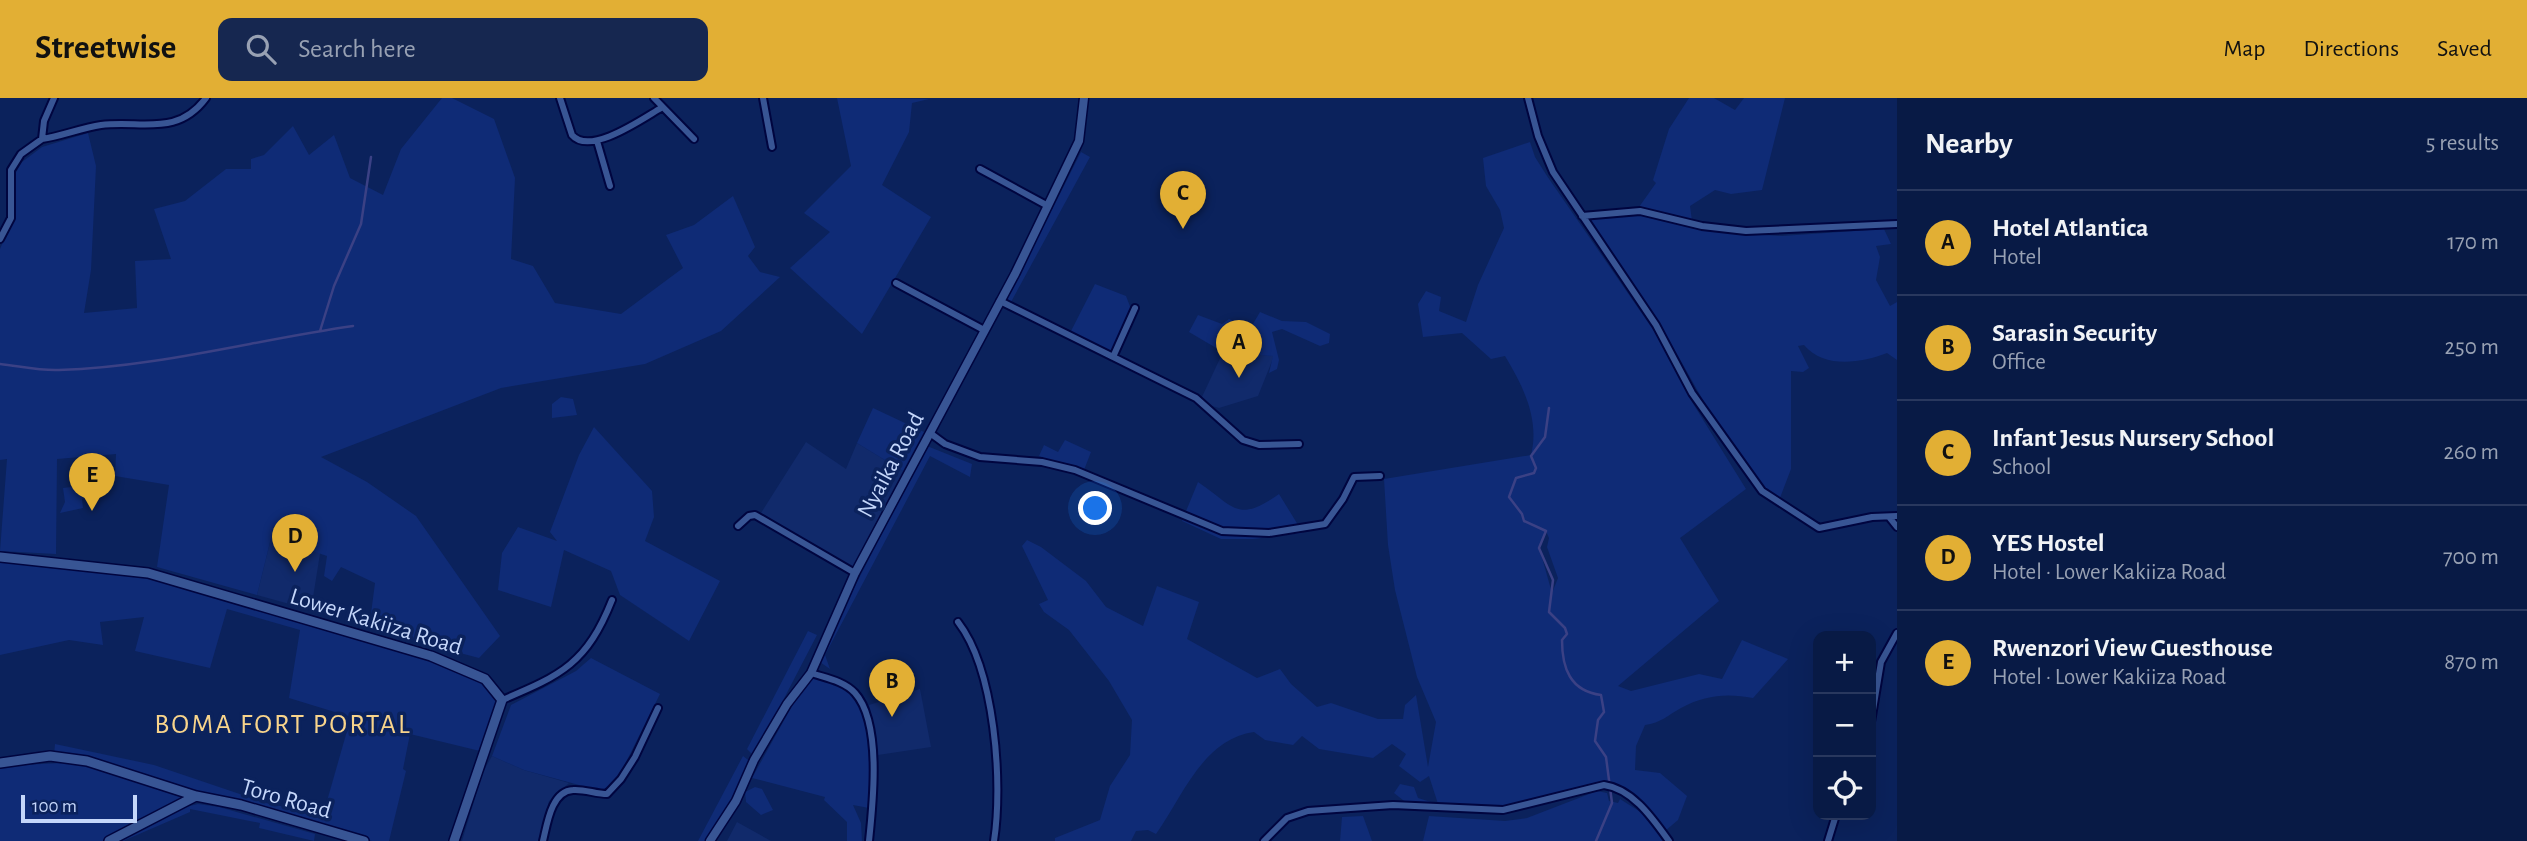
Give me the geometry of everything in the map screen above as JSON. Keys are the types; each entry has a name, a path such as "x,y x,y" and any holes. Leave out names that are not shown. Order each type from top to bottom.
{"main road":[{"name":"Lower Kakiiza Road","path":"0,557 148,573 432,656 485,678 502,700"},
{"path":"454,841 502,700"},
{"name":"Toro Road","path":"0,763 50,756 87,761 196,796 242,805 365,841"},
{"path":"109,841 196,796"}],"street":[{"path":"42,139 44,121 54,98"},
{"path":"0,239 11,218 11,170 21,154 42,139 112,124 171,124 196,111 206,98"},
{"path":"560,98 576,139 597,141 661,108"},
{"path":"654,98 694,139"},
{"path":"763,98 772,147"},
{"name":"Nyaika Road","path":"710,841 736,801 754,760 787,704 811,673 855,573 1048,206 1079,141 1084,98"},
{"path":"1528,98 1546,157 1582,216 1656,325 1692,393 1762,491 1819,528 1897,516"},
{"path":"597,141 610,186"},
{"path":"980,169 1048,206"},
{"path":"1582,216 1640,211 1702,226 1746,231 1897,223"},
{"path":"896,282 984,330"},
{"path":"1000,301 1196,398 1243,440 1259,445 1299,444"},
{"path":"1113,357 1123,328 1135,308"},
{"path":"930,433 945,444 980,457 1065,467 1222,531 1269,533 1325,524 1343,499 1354,477 1380,476"},
{"path":"738,526 749,516 755,515 855,573"},
{"path":"1889,517 1897,527"},
{"path":"502,700 538,684 577,661 603,624 612,600"},
{"path":"958,622 975,652 997,758 999,800 994,841"},
{"path":"1876,694 1881,662 1897,633"},
{"path":"811,673 841,683 854,692 863,706 873,770 869,841"},
{"path":"543,841 553,808 561,795 574,789 607,794 621,779 658,708"},
{"path":"1264,841 1287,818 1308,811 1393,805 1503,810 1604,785 1619,789 1640,805 1669,841"},
{"path":"1828,841 1834,820"}],"shaded area":[{"path":"442,98 452,98 494,119 515,178 511,259 533,266 555,303 621,314 683,268 666,235 694,225 733,196 755,247 748,256 760,272 780,277 721,331 645,364 501,388 321,457 367,482 416,516 500,636 479,658 369,629 375,583 341,567 332,581 324,576 327,556 312,551 312,539 274,526 257,595 157,567 169,485 115,476 116,454 57,459 56,554 0,551 7,459 0,460 0,249 16,213 15,174 22,162 42,147 88,133 96,166 91,270 84,313 137,308 135,261 171,259 154,209 185,201 226,169 251,169 251,159 264,155 293,126 309,155 334,135 350,178 383,195 401,149"},
{"path":"837,98 929,99 912,103 909,132 882,185 931,217 862,334 790,268 830,232 804,213 851,166"},
{"path":"1689,98 1714,98 1735,110 1744,98 1785,98 1762,190 1731,194 1715,190 1690,206 1692,221 1639,207 1656,183 1653,180 1669,129"},
{"path":"1530,142 1535,157 1547,176 1656,334 1692,402 1746,489 1680,538 1719,601 1618,686 1631,691 1699,674 1722,679 1742,640 1788,659 1753,698 1707,698 1681,708 1660,721 1645,725 1636,746 1635,770 1660,773 1687,796 1678,820 1665,831 1649,809 1608,781 1499,813 1439,807 1429,776 1420,782 1399,766 1406,754 1392,744 1373,758 1319,749 1302,736 1293,745 1265,740 1254,732 1236,737 1208,757 1185,787 1156,834 1148,830 1136,831 1131,841 1055,841 1055,838 1100,820 1110,786 1130,755 1132,720 1109,681 1069,630 1044,612 1039,604 1048,600 1022,546 1027,540 1041,547 1086,581 1106,607 1143,626 1157,586 1199,602 1187,639 1257,678 1280,669 1291,684 1317,707 1331,703 1378,719 1403,719 1405,705 1416,695 1428,767 1436,722 1417,677 1395,590 1388,545 1384,479 1531,455 1533,442 1528,403 1505,356 1491,359 1462,333 1423,337 1418,304 1426,291 1441,297 1439,311 1466,322 1478,285 1504,228 1500,210 1486,186 1483,158","holes":["1546,531 1549,538 1547,547 1558,578 1552,593 1539,547"]},
{"path":"1081,152 1090,157 1011,302 1007,299"},
{"path":"1642,215 1747,234 1782,236 1884,229 1891,244 1876,246 1880,257 1876,280 1890,306 1897,302 1897,360 1887,353 1855,361 1832,361 1812,353 1804,345 1798,346 1809,368 1803,372 1791,371 1791,469 1778,503 1742,462 1655,317 1586,221"},
{"path":"1095,284 1126,296 1131,309 1112,353 1070,333"},
{"path":"1260,312 1282,321 1306,322 1330,334 1329,343 1320,346 1282,329 1272,332 1279,360 1277,369 1269,373 1273,356 1223,352 1189,332 1198,315 1222,324 1229,319 1250,329"},
{"path":"1223,352 1274,356 1258,396 1219,408 1208,405 1201,399"},
{"path":"561,397 573,399 577,415 552,418 552,404"},
{"path":"873,408 924,432 903,471 857,443"},
{"path":"594,427 652,491 654,517 645,541 720,581 689,641 620,595 611,571 564,550 551,607 498,590 502,553 518,527 557,541 550,532 579,455"},
{"path":"1065,440 1091,452 1084,470 1119,487 1118,490 1039,456 1044,445 1058,452"},
{"path":"806,442 846,469 857,443 903,471 852,568 761,513"},
{"path":"927,446 972,464 970,477 930,456 825,655 830,669 817,660"},
{"path":"1198,482 1237,509 1254,508 1279,494 1303,533 1253,539 1221,539 1182,521"},
{"path":"79,486 81,495 93,493 94,497 82,499 83,508 60,513 65,502 63,488"},
{"path":"274,526 322,541 311,610 257,595"},
{"path":"0,561 40,562 157,579 429,658 482,681 490,688 496,700 494,712 480,751 410,734 403,769 406,771 389,841 372,841 54,755 55,744 154,765 266,803 323,815 351,717 289,698 300,630 227,609 210,668 135,651 144,617 100,622 103,645 69,640 0,655"},
{"path":"808,631 817,635 754,756 747,749"},
{"path":"591,658 660,694 617,780 601,791 524,770 492,756 511,705 576,671"},
{"path":"812,670 856,695 870,743 869,808 853,805 861,823 862,841 847,841 847,822 824,800 825,797 752,778"},
{"path":"920,689 931,747 878,755 869,705"},
{"path":"492,756 524,770 569,783 549,801 539,841 462,841 483,772"},
{"path":"743,756 752,763 707,841 698,841"},
{"path":"83,762 189,799 109,841 0,841 0,766"},
{"path":"1400,784 1414,787 1418,798 1434,803 1434,806 1408,804 1394,793"},
{"path":"755,787 762,789 773,810 761,815 746,802 745,792"},
{"path":"1597,791 1607,793 1609,801 1618,803 1620,799 1642,813 1663,841 1423,841 1429,816 1505,821 1527,818"},
{"path":"198,804 219,807 315,834 314,841 259,828 260,823 190,809 190,812 123,841 113,841 165,812"},
{"path":"1363,816 1372,841 1340,841 1342,817"},
{"path":"737,822 771,841 727,841"}],"waterway":[{"path":"320,331 334,286 361,224 371,157"},
{"path":"0,364 52,370 96,368 353,326"},
{"path":"1549,408 1545,437 1531,456 1536,468 1534,473 1516,478 1509,497 1524,521 1546,531 1539,548 1553,580 1549,612 1565,628 1567,634 1562,640 1566,669 1582,689 1601,695 1604,712 1598,720 1595,741 1606,757 1612,803 1596,841"}],"place":[{"name":"Infant Jesus Nursery School","path":"1183,229"},
{"name":"Hotel Atlantica","path":"1239,378"},
{"name":"Rwenzori View Guesthouse","path":"92,511"},
{"name":"YES Hostel","path":"295,572"},
{"name":"Sarasin Security","path":"892,717"}],"district":[{"name":"BOMA FORT PORTAL","path":"283,725"}]}
